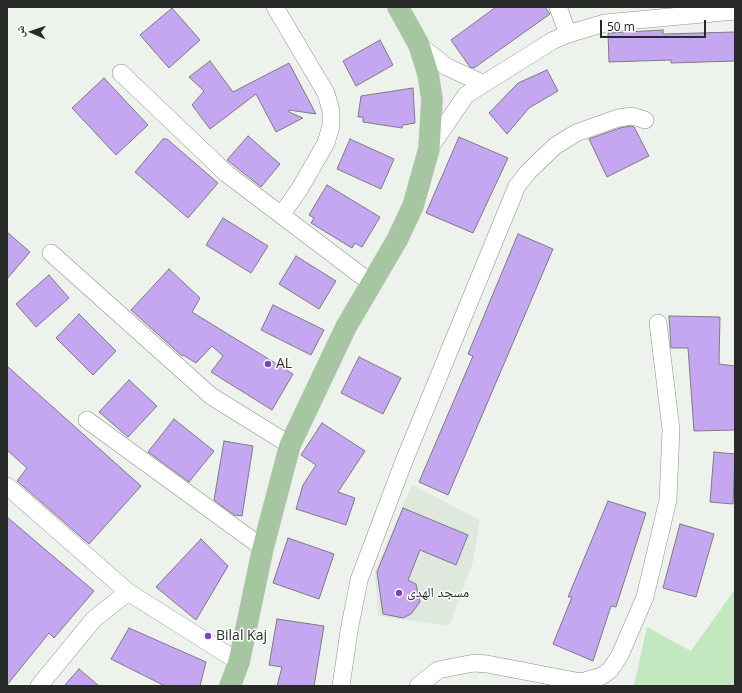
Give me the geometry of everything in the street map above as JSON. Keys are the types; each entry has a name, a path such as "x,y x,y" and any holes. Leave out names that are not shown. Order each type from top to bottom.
{"main road":[{"path":"230,686 239,662 263,548 290,445 346,327 397,240 413,206 429,149 432,99 428,74 419,44 398,7"}],"street":[{"path":"275,7 326,93 331,111 331,126 326,143 299,190 282,214"},
{"path":"558,7 568,34"},
{"path":"429,149 466,95 482,83 552,41 568,34 604,23 735,11"},
{"path":"419,44 447,67 482,83"},
{"path":"121,73 227,174 282,214 371,283"},
{"path":"341,686 349,631 362,574 401,468 517,186 528,172 555,146 576,133 618,118 632,116 645,120"},
{"path":"51,253 211,396 290,445"},
{"path":"418,686 438,670 474,663 487,664 581,682 602,676 620,655 645,597 668,500 671,429 658,323"},
{"path":"87,420 263,548"},
{"path":"7,486 128,592 239,662"},
{"path":"38,686 94,619 128,592"}],"shaded area":[{"path":"412,485 480,520 473,562 450,624 443,625 378,616 375,571"}],"green space":[{"path":"735,589 735,686 634,686 647,627 691,651"}],"building":[{"path":"496,7 545,7 550,14 474,68 470,67 451,40"},
{"path":"172,8 200,40 169,68 140,35"},
{"path":"663,30 663,34 735,32 735,61 671,63 671,60 609,62 608,33"},
{"path":"380,40 393,65 356,86 343,61"},
{"path":"210,61 233,92 289,63 316,114 289,110 289,112 303,118 276,132 256,94 210,129 192,105 204,91 189,77"},
{"path":"547,70 558,91 529,108 507,134 489,113 518,83"},
{"path":"104,78 148,125 116,155 72,108"},
{"path":"413,88 415,123 403,125 402,128 363,122 363,117 358,117 361,96"},
{"path":"631,126 634,127 649,156 607,177 589,139 620,128"},
{"path":"248,136 280,164 261,187 227,160"},
{"path":"459,137 508,158 473,233 426,213"},
{"path":"163,139 167,139 218,183 188,218 135,172"},
{"path":"350,139 394,159 381,189 337,169"},
{"path":"327,185 380,217 362,247 355,243 352,248 311,223 314,218 309,215"},
{"path":"223,218 268,246 251,273 206,245"},
{"path":"7,232 30,252 7,279"},
{"path":"518,234 553,249 448,495 419,482 473,356 468,354"},
{"path":"296,256 336,281 319,309 279,284"},
{"path":"169,269 200,298 192,312 293,374 272,410 211,372 223,356 212,346 196,363 183,355 182,356 131,310"},
{"path":"49,275 69,298 36,327 16,304"},
{"path":"273,305 324,330 311,355 261,330"},
{"path":"79,314 116,351 93,375 56,338"},
{"path":"669,316 720,317 719,364 735,366 735,430 694,431 688,348 671,348"},
{"path":"359,357 401,378 383,414 341,393"},
{"path":"7,366 141,486 89,544 17,481 27,468 7,450"},
{"path":"129,380 157,406 128,437 99,412"},
{"path":"174,419 214,451 189,482 148,452"},
{"path":"322,423 365,451 338,492 355,498 346,525 296,509 303,485 316,465 301,455"},
{"path":"224,441 253,446 242,516 234,515 214,500"},
{"path":"714,452 735,454 733,504 710,502"},
{"path":"608,501 646,513 616,607 611,606 593,661 553,644 572,597 568,597"},
{"path":"403,508 468,535 456,565 420,550 408,580 416,584 420,602 411,614 403,618 383,614 377,572"},
{"path":"7,517 94,591 54,638 49,633 7,685"},
{"path":"680,524 714,534 696,597 663,588"},
{"path":"288,538 334,554 319,599 273,583"},
{"path":"201,539 228,566 196,620 156,587"},
{"path":"277,619 324,626 314,686 277,686 282,667 269,665"},
{"path":"129,628 206,662 200,686 165,686 111,659"},
{"path":"79,669 99,686 64,686"}],"place":[{"name":"AL","path":"268,364"},
{"name":"مسجد الهدى","path":"399,593"},
{"name":"Bilal Kaj","path":"208,636"}]}
